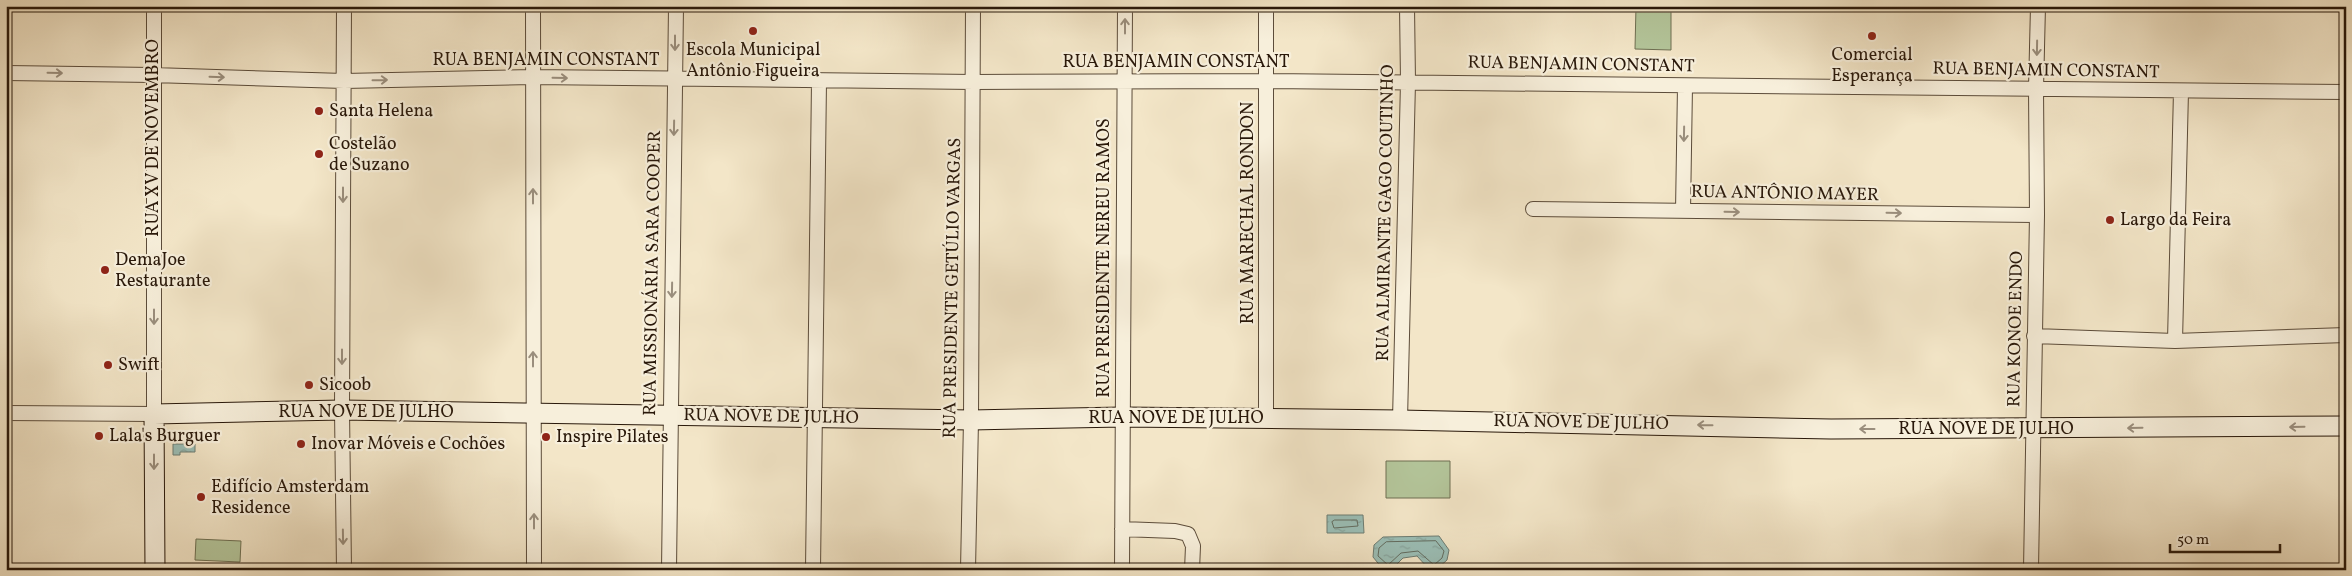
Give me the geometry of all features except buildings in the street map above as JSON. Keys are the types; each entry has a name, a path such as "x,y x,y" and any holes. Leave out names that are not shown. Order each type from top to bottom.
{"street":[{"name":"RUA XV DE NOVEMBRO","path":"154,6 152,74 155,570"},
{"path":"344,6 342,410 344,570"},
{"path":"533,6 534,570"},
{"name":"RUA MISSIONÁRIA SARA COOPER","path":"669,570 676,6"},
{"name":"RUA PRESIDENTE GETÚLIO VARGAS","path":"968,570 974,82 973,6"},
{"name":"RUA PRESIDENTE NEREU RAMOS","path":"1122,570 1125,6"},
{"name":"RUA MARECHAL RONDON","path":"1266,6 1266,419"},
{"name":"RUA ALMIRANTE GAGO COUTINHO","path":"1400,420 1408,82 1406,6"},
{"name":"RUA KONOE ENDO","path":"2031,570 2037,215 2036,89 2038,6"},
{"name":"RUA BENJAMIN CONSTANT","path":"6,73 152,74 344,81 532,77 974,82 1267,81 2346,92"},
{"path":"812,570 819,81"},
{"path":"1683,211 1685,86"},
{"path":"2175,341 2181,91"},
{"name":"RUA ANTÔNIO MAYER","path":"1533,209 2037,215"},
{"path":"2034,336 2175,341 2346,336"},
{"name":"RUA NOVE DE JULHO","path":"6,413 154,414 342,410 971,420 1122,417 1400,420 1831,429 2346,426"},
{"path":"1122,529 1175,531 1188,534 1193,546 1192,570"}],"green space":[{"path":"1636,6 1671,6 1671,50 1635,49"},
{"path":"1386,461 1450,461 1450,498 1386,498"},
{"path":"196,539 241,541 240,562 195,560"}],"water":[{"path":"173,444 195,444 195,452 180,452 180,455 173,455"},
{"path":"1327,515 1363,515 1364,533 1327,533"},
{"path":"1439,536 1449,550 1447,560 1438,568 1428,568 1417,556 1403,558 1393,568 1382,568 1373,557 1374,545 1383,537"}],"place":[{"name":"Escola Municipal Antônio Figueira","path":"753,31"},
{"name":"Comercial Esperança","path":"1872,36"},
{"name":"Santa Helena","path":"319,111"},
{"name":"Costelão de Suzano","path":"319,154"},
{"name":"Largo da Feira","path":"2110,220"},
{"name":"DemaJoe Restaurante","path":"105,270"},
{"name":"Swift","path":"108,365"},
{"name":"Sicoob","path":"309,385"},
{"name":"Lala's Burguer","path":"99,436"},
{"name":"Inspire Pilates","path":"546,437"},
{"name":"Inovar Móveis e Cochões","path":"301,444"},
{"name":"Edifício Amsterdam Residence","path":"201,497"}]}
